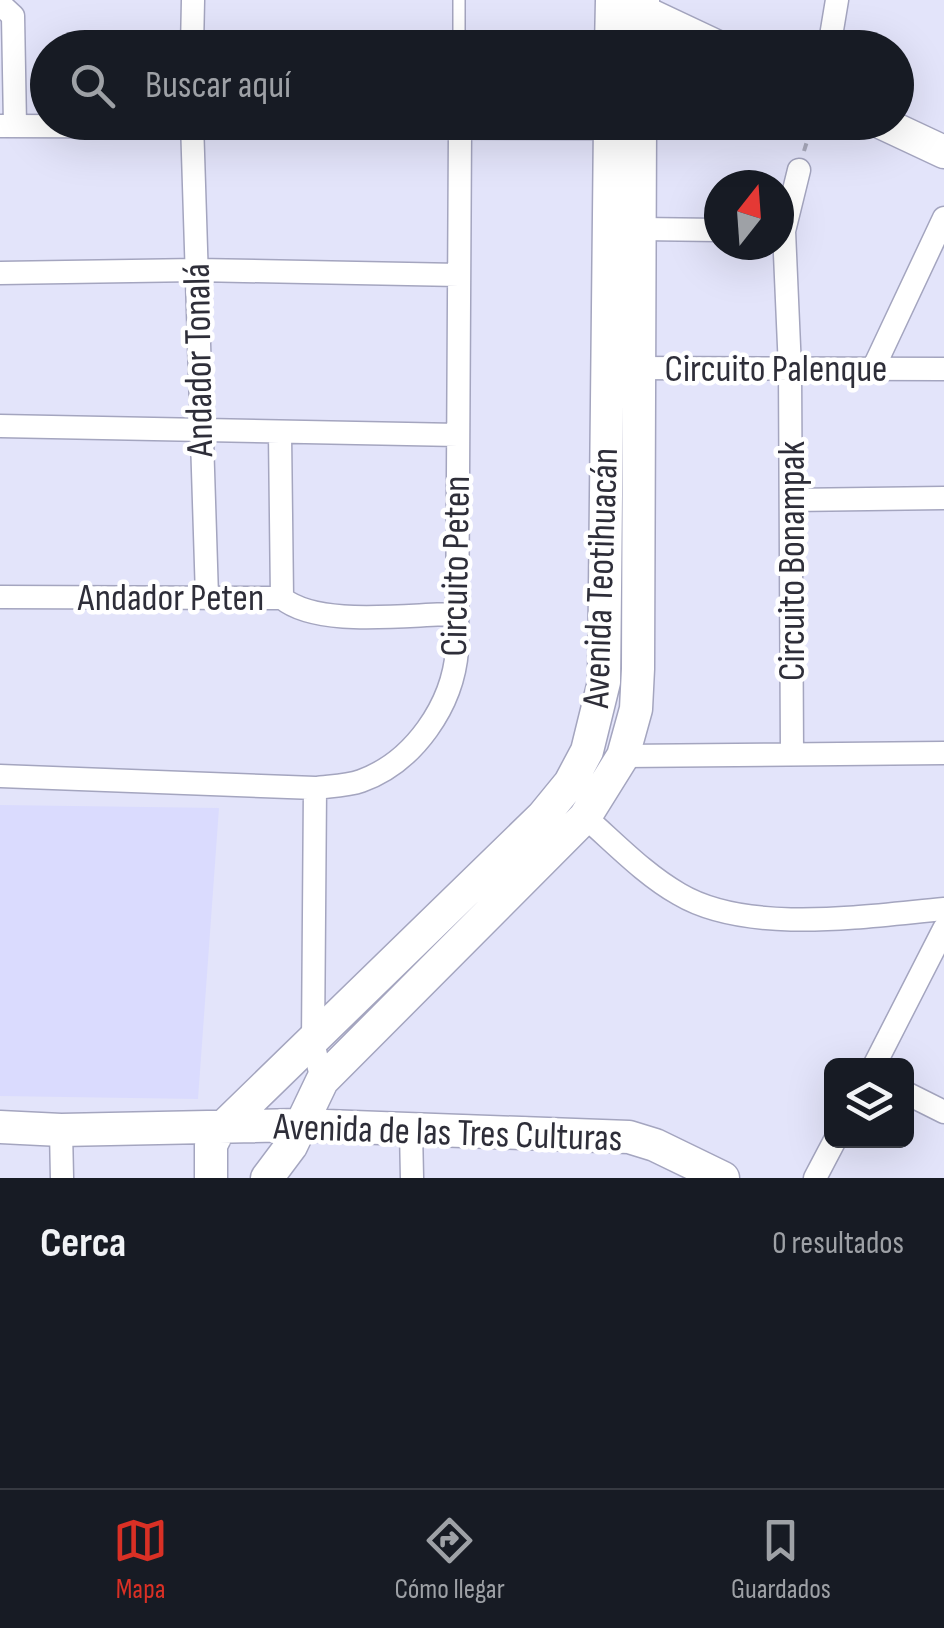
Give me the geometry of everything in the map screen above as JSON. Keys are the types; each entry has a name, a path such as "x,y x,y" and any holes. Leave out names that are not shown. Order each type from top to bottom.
{"street":[{"path":"192,0 192,30"},
{"path":"618,30 629,3"},
{"path":"629,3 637,30"},
{"path":"629,3 684,30"},
{"path":"0,4 13,16 8,125"},
{"path":"831,30 835,4"},
{"path":"914,138 944,152"},
{"name":"Andador Tonalá","path":"193,140 198,430 207,598"},
{"name":"Circuito Peten","path":"0,776 315,788 357,782 380,772 426,731 446,700 455,671 460,140"},
{"name":"Avenida Teotihuacán","path":"225,1124 503,859 570,783 587,751 604,682 623,368 625,140"},
{"name":"Avenida Teotihuacán","path":"267,1178 291,1146 322,1081 584,816 623,756 636,710 637,682 623,368 641,229 627,140"},
{"name":"Circuito Bonampak","path":"794,184 798,170"},
{"path":"873,369 944,218"},
{"path":"641,229 704,230"},
{"name":"Circuito Bonampak","path":"783,260 790,369 792,754"},
{"path":"0,273 197,270 459,275"},
{"name":"Circuito Palenque","path":"623,368 944,369"},
{"path":"0,426 458,435"},
{"path":"280,434 282,598"},
{"path":"792,500 944,498"},
{"name":"Andador Peten","path":"0,598 282,598 298,611 323,615 457,614"},
{"path":"623,756 944,753"},
{"path":"315,788 313,1042 322,1081"},
{"path":"584,816 653,877 684,897 728,912 816,918 944,909"},
{"path":"878,1058 944,929"},
{"path":"914,1097 944,1112"},
{"path":"211,1178 211,1144 225,1124"},
{"name":"Avenida de las Tres Culturas","path":"62,1130 299,1125 629,1138 656,1145 723,1178"},
{"path":"0,1127 62,1130 62,1178"},
{"path":"411,1130 412,1178"},
{"path":"816,1178 831,1148"}],"lane":[{"path":"458,0 459,30"}],"path":[{"path":"798,170 807,140"}],"shaded area":[{"path":"0,805 219,808 198,1099 0,1096"}]}
